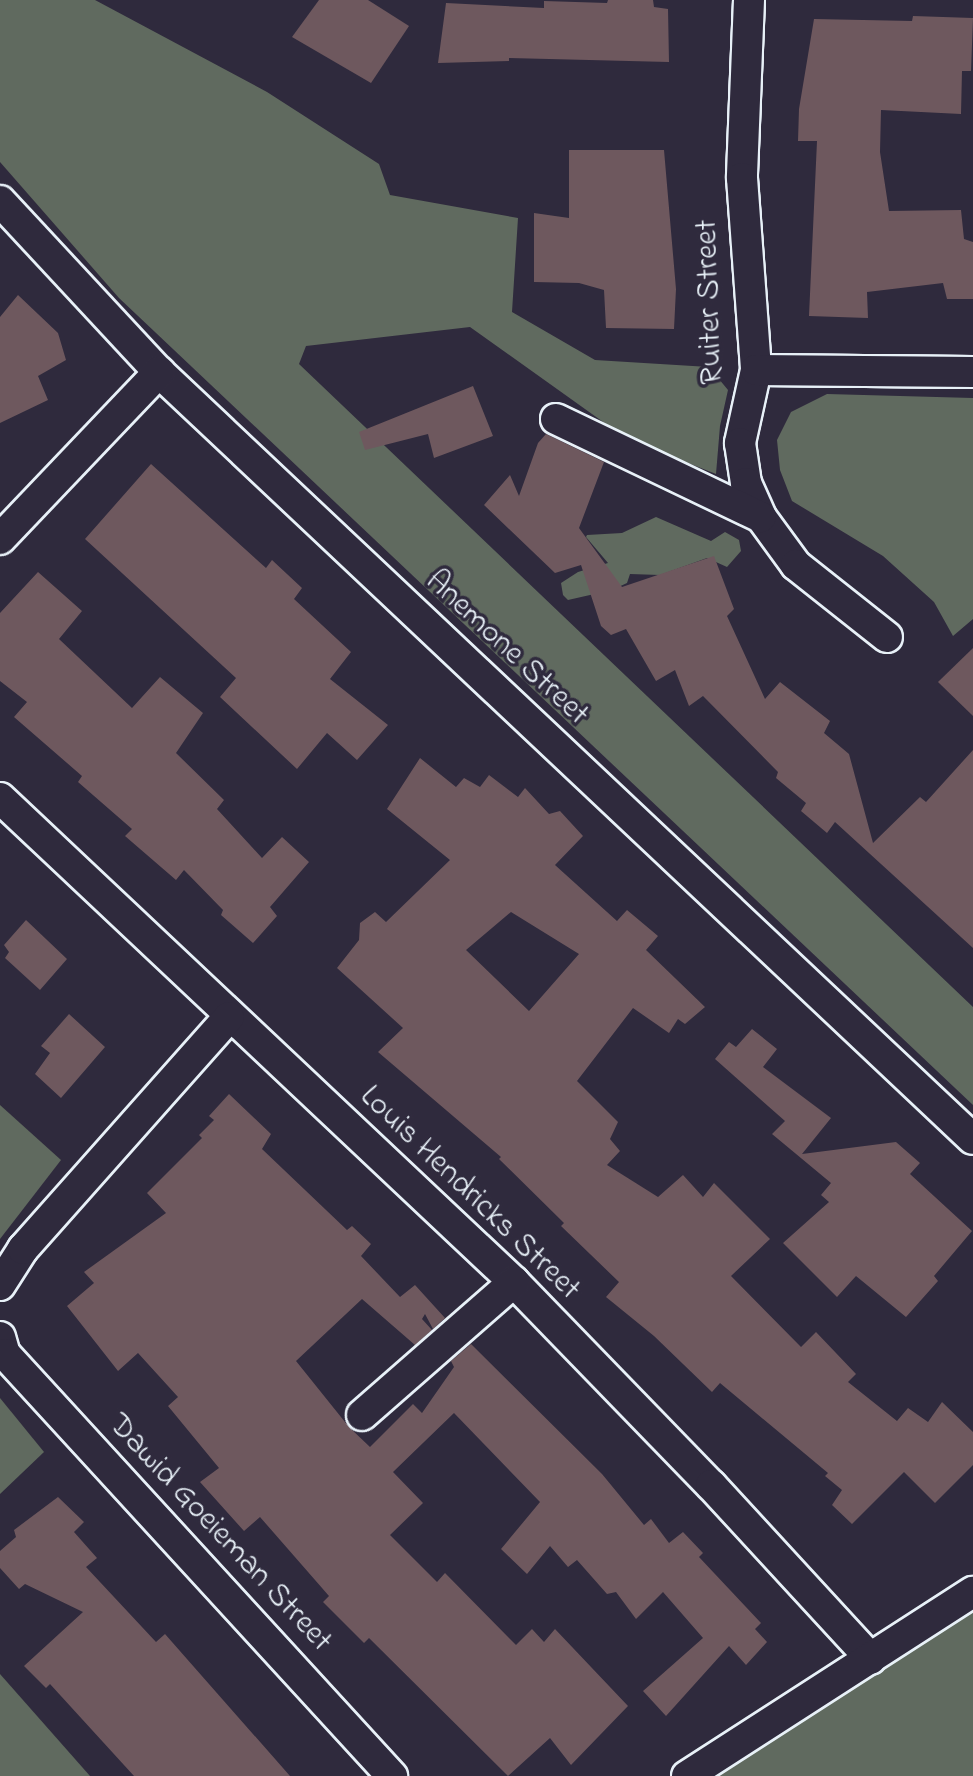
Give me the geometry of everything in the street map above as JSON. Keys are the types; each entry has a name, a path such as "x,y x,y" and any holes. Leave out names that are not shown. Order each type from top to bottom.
{"street":[{"name":"Ruiter Street","path":"749,0 742,178 756,370 740,443 746,483 761,517 796,565 887,637"},
{"name":"Anemone Street","path":"0,201 159,372 973,1139"},
{"path":"756,370 973,372"},
{"path":"0,539 159,372"},
{"path":"556,419 761,517"},
{"name":"Louis Hendricks Street","path":"0,798 229,1017 514,1282 701,1474 871,1659"},
{"path":"0,1285 23,1249 229,1017"},
{"path":"362,1415 514,1282"},
{"name":"Dawid Goeieman Street","path":"0,1337 5,1354 392,1776"},
{"path":"687,1776 973,1592"}],"shaded area":[{"path":"0,0 95,0 267,92 379,164 390,195 518,218 512,312 595,360 709,367 728,390 720,426 716,474 627,439 470,327 306,346 299,364 973,1007 973,1105 119,298 0,162"},
{"path":"827,394 973,398 973,619 953,636 934,602 883,556 792,501 780,470 777,440 791,412"},
{"path":"656,517 711,541 725,532 739,540 741,551 727,567 707,558 660,575 630,574 627,583 612,590 568,600 563,595 561,583 578,572 608,563 587,535 622,533"},
{"path":"0,1105 61,1160 0,1239"},
{"path":"0,1398 44,1452 0,1494"},
{"path":"973,1592 973,1776 716,1776 871,1659"},
{"path":"0,1674 90,1776 0,1776"}],"building":[{"path":"319,0 368,0 409,26 371,83 292,37"},
{"path":"608,0 653,0 654,7 668,9 669,62 509,58 509,61 438,63 446,3 544,8 544,1 607,3"},
{"path":"913,16 973,18 971,71 962,71 961,114 881,110 880,152 889,211 961,210 964,239 973,242 973,299 947,299 943,283 867,292 868,318 809,316 817,141 798,141 799,109 814,19 912,21"},
{"path":"569,150 664,150 676,289 674,329 606,328 604,290 579,283 534,282 534,213 569,218"},
{"path":"18,295 58,333 66,360 38,376 48,400 0,423 0,317"},
{"path":"473,386 493,436 434,458 428,434 365,450 359,432"},
{"path":"546,434 604,462 579,528 622,587 714,556 734,609 727,616 765,699 780,682 830,721 824,733 849,754 873,843 920,797 926,802 973,750 973,948 835,822 827,833 801,811 806,803 776,778 778,772 703,696 689,706 675,670 656,681 626,629 611,635 601,626 581,565 555,573 484,505 510,475 519,496 538,443"},
{"path":"151,464 266,568 272,560 302,588 294,599 351,652 330,679 388,725 357,760 327,733 297,769 220,697 236,678 85,539"},
{"path":"38,572 82,611 59,639 132,708 160,677 203,713 176,753 224,800 217,809 262,858 282,837 309,862 270,907 277,916 253,943 221,915 223,910 184,870 176,880 125,836 132,829 78,782 82,776 14,717 27,702 0,681 0,613"},
{"path":"973,648 973,716 938,682"},
{"path":"420,758 456,787 464,778 480,787 489,775 518,797 525,788 549,814 560,811 583,836 555,865 617,921 627,910 658,936 646,950 705,1007 685,1024 678,1019 669,1033 633,1008 577,1081 618,1122 610,1139 620,1151 607,1165 658,1197 683,1175 703,1197 714,1183 770,1239 731,1276 801,1347 816,1332 856,1374 848,1382 897,1421 908,1408 928,1422 942,1402 973,1432 973,1465 935,1503 904,1472 852,1524 832,1505 842,1490 825,1476 828,1473 720,1383 712,1392 654,1336 606,1297 619,1282 561,1226 564,1223 499,1159 501,1157 378,1052 403,1028 337,968 359,940 360,923 375,912 386,922 450,860 387,809","holes":["511,912 579,954 529,1011 466,950"]},
{"path":"26,920 67,959 40,990 5,958 9,952 4,945"},
{"path":"69,1014 105,1047 61,1098 35,1074 50,1053 41,1046"},
{"path":"752,1029 777,1049 763,1067 831,1118 802,1154 896,1142 920,1163 910,1174 972,1231 934,1276 938,1281 906,1317 856,1276 837,1297 783,1243 829,1202 821,1195 831,1183 772,1134 785,1121 715,1059 729,1042 736,1047"},
{"path":"229,1094 271,1134 262,1149 347,1230 352,1226 371,1244 361,1256 400,1297 415,1285 445,1318 433,1329 425,1314 422,1319 432,1330 415,1345 362,1299 296,1361 349,1427 370,1447 413,1404 422,1413 454,1367 451,1361 471,1344 602,1474 644,1525 651,1519 669,1543 683,1532 703,1553 699,1557 761,1623 755,1629 767,1642 746,1665 729,1646 666,1716 643,1691 703,1638 663,1592 636,1619 616,1592 607,1594 577,1560 568,1567 550,1546 527,1574 501,1549 540,1502 454,1413 393,1472 423,1503 390,1535 437,1582 445,1573 516,1645 532,1629 544,1642 555,1629 628,1706 571,1765 550,1738 508,1776 369,1638 364,1643 323,1602 329,1596 260,1517 244,1531 200,1482 219,1468 168,1406 178,1397 138,1353 118,1371 67,1306 94,1283 84,1272 166,1213 147,1193 202,1138 199,1135 214,1120 209,1116"},
{"path":"58,1497 84,1522 74,1532 97,1558 86,1567 156,1642 165,1634 290,1776 134,1776 50,1684 46,1688 24,1666 83,1612 25,1584 19,1589 0,1568 0,1551 16,1537 14,1530"}]}
